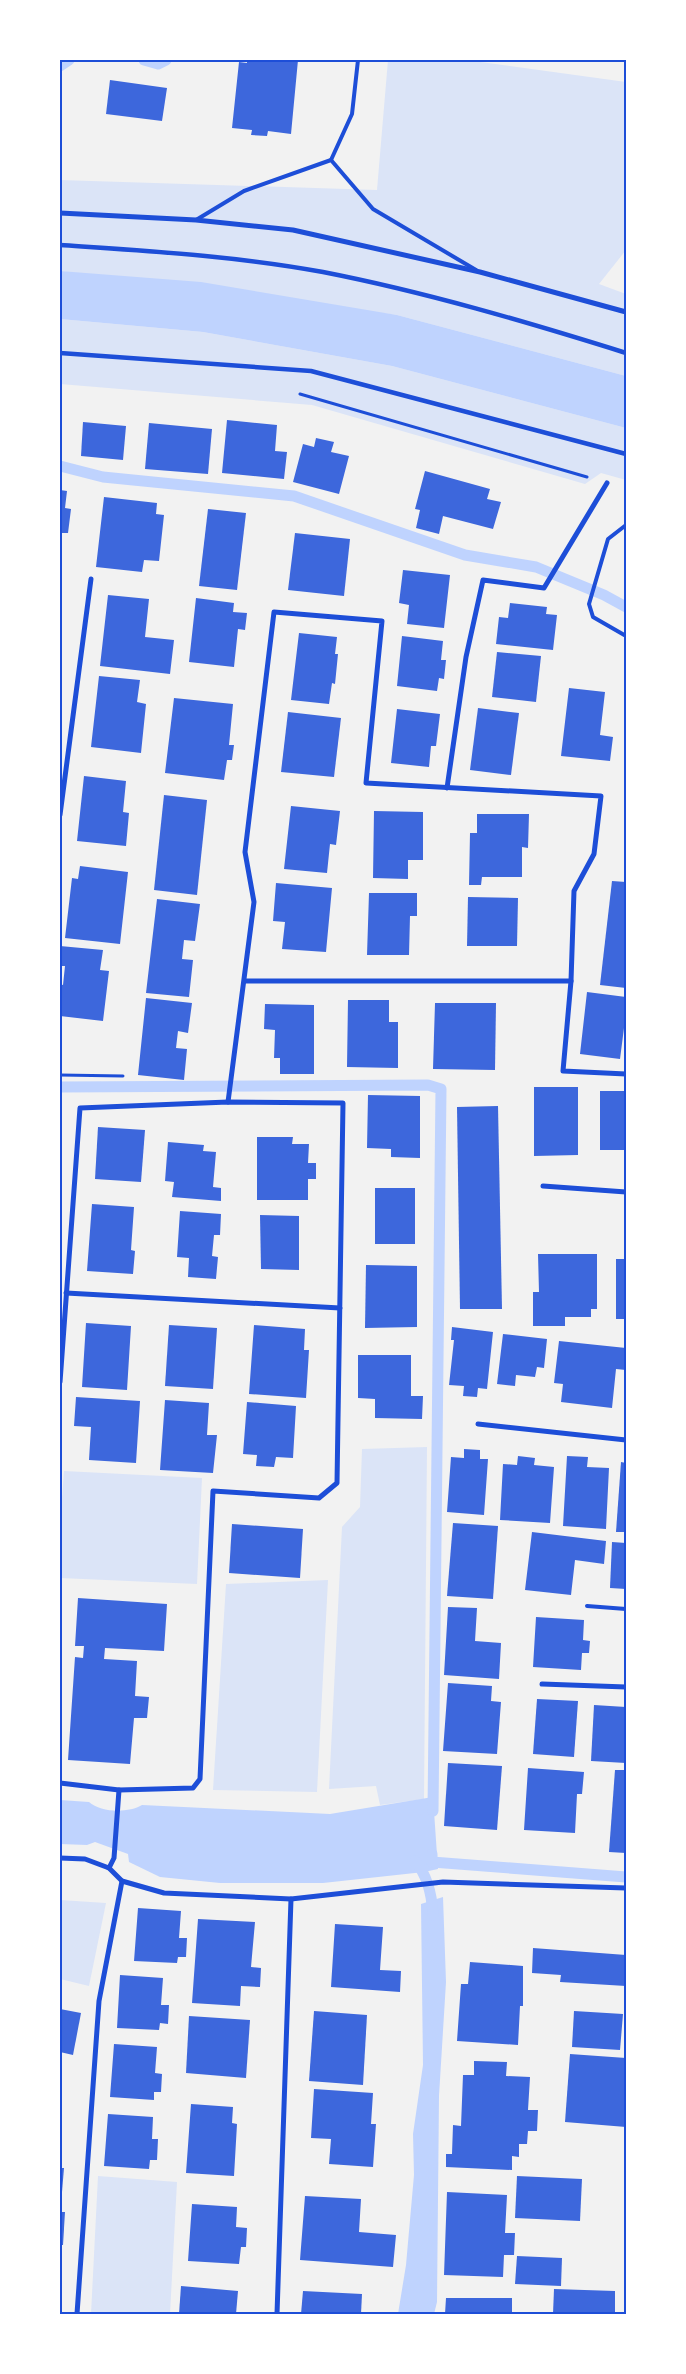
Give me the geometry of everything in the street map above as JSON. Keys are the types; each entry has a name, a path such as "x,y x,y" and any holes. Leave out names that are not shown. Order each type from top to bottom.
{"street":[{"path":"60,214 196,220 293,230 480,272 626,312"},
{"path":"60,245 207,255 323,272 510,317 626,353"},
{"path":"60,352 311,371 626,454"},
{"path":"447,788 466,657 482,580 544,588 607,483"},
{"path":"60,815 91,579"},
{"path":"228,1102 254,902 244,852 274,612 382,621 366,783 600,796 594,854 574,891 571,980 563,1071 626,1074"},
{"path":"245,981 571,980"},
{"path":"60,1382 80,1108 228,1102 343,1103 337,1483 319,1498 213,1491 200,1779 193,1788 120,1790 60,1783"},
{"path":"544,1186 626,1192"},
{"path":"66,1293 340,1308"},
{"path":"478,1424 626,1440"},
{"path":"542,1684 626,1687"},
{"path":"109,1868 114,1858 120,1790"},
{"path":"60,1858 85,1859 109,1868 122,1881 164,1893 291,1899 443,1882 626,1888"},
{"path":"77,2314 99,2001 122,1881"},
{"path":"277,2314 291,1899"}],"lane":[{"path":"196,220 244,191 331,160 352,114 358,60"},
{"path":"331,160 373,209 480,272"},
{"path":"626,525 608,539 596,574 589,604 593,617 626,636"},
{"path":"587,1606 626,1609"}],"path":[{"path":"294,394 304,394 607,483"},
{"path":"60,1075 123,1076"}],"shaded area":[{"path":"388,60 466,60 626,82 626,250 599,284 626,294 626,376 397,315 60,271 60,180 377,190"},
{"path":"60,319 203,332 392,366 626,428 626,480 601,473 585,484 312,405 60,384"},
{"path":"427,1447 424,1799 380,1805 376,1786 329,1789 342,1527 360,1507 362,1449"},
{"path":"64,1471 202,1478 197,1584 60,1578 60,1525"},
{"path":"328,1580 317,1792 213,1790 226,1584"},
{"path":"60,1900 106,1903 89,1986 60,1979"},
{"path":"98,2176 177,2182 170,2314 91,2314"}],"water":[{"path":"60,271 201,282 397,315 626,376 626,428 392,366 203,332 60,319"},
{"path":"433,1797 438,1869 424,1872 323,1883 220,1883 160,1877 129,1862 128,1854 95,1842 87,1845 60,1844 60,1800 89,1802 94,1806 115,1811 136,1808 142,1805 330,1814"},
{"path":"443,1897 446,1982 439,2096 437,2302 434,2314 398,2314 406,2265 414,2175 413,2134 423,2065 421,1904"}],"building":[{"path":"247,60 298,60 291,134 268,131 267,136 251,135 252,130 232,128 239,62 247,63"},
{"path":"110,80 167,88 162,121 106,114"},
{"path":"227,420 277,425 275,451 287,452 284,479 222,473"},
{"path":"83,422 126,426 123,460 81,456"},
{"path":"149,423 212,429 208,474 145,469"},
{"path":"316,438 334,442 331,452 349,456 339,494 293,482 303,444 314,447"},
{"path":"425,471 490,489 487,499 501,502 493,529 443,516 439,534 416,528 420,510 415,509"},
{"path":"60,490 67,491 65,508 71,509 68,533 62,533 61,540"},
{"path":"104,497 157,503 156,514 164,515 159,561 144,560 142,572 96,567"},
{"path":"208,509 246,513 237,590 199,586"},
{"path":"295,533 350,539 344,596 288,590"},
{"path":"403,570 450,575 444,628 407,624 409,605 399,603"},
{"path":"108,595 149,599 145,637 174,640 170,674 100,666"},
{"path":"196,598 234,603 233,612 247,613 245,630 238,629 234,667 189,662"},
{"path":"510,603 547,607 546,614 557,615 553,650 496,644 499,617 508,618"},
{"path":"299,633 337,637 335,654 338,654 335,684 332,683 329,704 291,700"},
{"path":"402,636 443,641 441,660 446,660 444,679 439,678 437,691 397,686"},
{"path":"497,652 541,656 536,702 492,697"},
{"path":"99,676 140,680 137,702 146,704 141,753 91,747"},
{"path":"569,688 605,692 600,735 613,737 610,761 561,756"},
{"path":"174,698 233,704 229,745 234,745 232,760 227,760 224,780 165,773"},
{"path":"478,708 519,713 511,775 470,770"},
{"path":"397,709 440,714 436,746 431,746 429,767 391,763"},
{"path":"288,712 341,718 334,777 281,772"},
{"path":"84,776 126,781 123,812 129,813 126,846 77,841"},
{"path":"164,795 207,800 197,895 154,890"},
{"path":"291,806 340,811 336,845 330,844 327,873 284,869"},
{"path":"374,811 423,812 423,860 408,860 408,879 373,878"},
{"path":"477,814 529,814 528,848 522,847 522,877 482,877 481,885 469,885 470,833 477,833"},
{"path":"80,866 128,872 120,944 65,938 72,878 78,879"},
{"path":"612,881 626,882 626,988 600,985"},
{"path":"276,883 332,888 326,952 282,949 285,922 273,921"},
{"path":"369,893 417,893 417,916 410,916 409,955 367,955"},
{"path":"468,897 518,898 517,946 467,946"},
{"path":"157,899 200,904 195,941 184,940 182,959 193,960 189,997 146,993"},
{"path":"60,946 103,950 100,970 109,971 103,1021 60,1016 60,984 63,985 65,966 60,966"},
{"path":"587,992 626,997 626,1028 624,1028 620,1059 580,1054"},
{"path":"146,998 192,1003 188,1033 178,1031 176,1048 187,1049 184,1080 138,1075"},
{"path":"348,1000 389,1000 389,1022 398,1022 398,1068 347,1067"},
{"path":"435,1003 496,1003 495,1070 433,1069"},
{"path":"265,1004 314,1005 314,1074 280,1074 280,1058 274,1058 275,1030 264,1029"},
{"path":"534,1087 578,1087 578,1155 534,1156"},
{"path":"600,1091 626,1091 626,1150 600,1150"},
{"path":"368,1095 420,1096 420,1158 391,1157 391,1149 367,1148"},
{"path":"498,1106 502,1309 460,1309 457,1107"},
{"path":"98,1127 145,1130 141,1182 95,1179"},
{"path":"257,1137 293,1137 292,1144 309,1144 308,1163 316,1163 316,1179 308,1179 308,1200 257,1200"},
{"path":"168,1142 204,1145 203,1151 216,1152 213,1187 221,1188 221,1201 172,1197 174,1182 165,1181"},
{"path":"375,1188 415,1188 415,1244 375,1244"},
{"path":"92,1204 134,1207 131,1250 135,1251 133,1274 87,1271"},
{"path":"180,1211 221,1214 220,1235 214,1235 212,1256 218,1257 216,1279 188,1277 189,1258 177,1257"},
{"path":"260,1215 299,1216 299,1270 261,1269"},
{"path":"538,1254 597,1254 597,1309 591,1309 591,1317 565,1317 565,1326 533,1326 533,1292 539,1292"},
{"path":"616,1259 626,1259 626,1319 616,1319"},
{"path":"366,1265 417,1266 417,1327 365,1328"},
{"path":"86,1323 131,1326 127,1390 82,1387"},
{"path":"169,1325 217,1328 213,1389 165,1386"},
{"path":"254,1325 305,1329 304,1350 309,1350 306,1398 249,1394"},
{"path":"452,1327 493,1332 487,1389 478,1388 477,1397 463,1396 464,1386 449,1385 454,1340 451,1340"},
{"path":"503,1334 547,1339 544,1368 537,1367 535,1377 516,1375 515,1386 497,1384"},
{"path":"559,1341 626,1348 626,1370 616,1369 612,1408 561,1402 563,1384 554,1383"},
{"path":"358,1355 411,1355 411,1396 423,1396 422,1419 375,1418 375,1399 358,1398"},
{"path":"76,1397 140,1401 136,1463 89,1460 91,1427 74,1426"},
{"path":"165,1400 209,1403 207,1435 217,1435 213,1473 160,1470"},
{"path":"247,1402 296,1406 293,1458 276,1457 274,1467 256,1466 257,1455 243,1454"},
{"path":"464,1449 480,1450 480,1459 488,1459 484,1515 447,1512 451,1457 464,1458"},
{"path":"518,1456 535,1458 534,1465 554,1467 550,1523 500,1520 503,1464 517,1465"},
{"path":"567,1456 588,1457 587,1467 609,1468 606,1529 563,1526"},
{"path":"621,1462 626,1463 626,1532 616,1532"},
{"path":"453,1523 498,1526 493,1599 447,1596"},
{"path":"232,1524 303,1529 300,1578 229,1573"},
{"path":"532,1532 606,1541 604,1564 575,1560 571,1595 525,1590"},
{"path":"612,1542 626,1543 626,1589 610,1588"},
{"path":"78,1598 167,1604 164,1651 105,1648 104,1659 137,1661 135,1696 149,1697 147,1718 134,1718 130,1764 68,1760 75,1657 83,1658 84,1646 75,1646"},
{"path":"448,1607 477,1608 475,1641 501,1643 499,1679 444,1675"},
{"path":"536,1617 584,1620 583,1640 590,1641 589,1653 582,1653 581,1670 533,1667"},
{"path":"448,1683 492,1686 491,1701 501,1702 497,1754 443,1751"},
{"path":"537,1699 578,1701 574,1757 533,1754"},
{"path":"594,1705 626,1707 626,1763 591,1761"},
{"path":"448,1763 502,1766 497,1830 444,1826"},
{"path":"528,1768 584,1772 582,1794 577,1794 575,1833 524,1830"},
{"path":"615,1770 626,1770 626,1853 609,1852"},
{"path":"138,1908 181,1911 179,1938 187,1938 186,1957 178,1957 177,1963 134,1961"},
{"path":"198,1919 255,1922 251,1967 261,1968 260,1987 241,1986 240,2006 192,2003"},
{"path":"335,1924 383,1927 380,1970 401,1971 400,1992 331,1987"},
{"path":"533,1948 626,1955 626,1986 560,1982 561,1975 532,1973"},
{"path":"470,1962 523,1966 523,2006 520,2006 518,2045 457,2041 461,1984 468,1984"},
{"path":"120,1975 163,1978 161,2005 169,2005 168,2024 160,2023 159,2030 117,2028"},
{"path":"60,2009 81,2013 73,2055 60,2052"},
{"path":"314,2011 367,2015 363,2085 309,2081"},
{"path":"574,2011 623,2014 620,2050 572,2047"},
{"path":"189,2016 250,2020 246,2078 186,2073"},
{"path":"114,2044 157,2047 155,2073 162,2074 161,2092 154,2092 154,2100 110,2097"},
{"path":"570,2054 626,2058 626,2127 565,2122"},
{"path":"474,2061 507,2062 506,2076 530,2077 528,2110 538,2110 537,2131 528,2131 527,2144 519,2144 519,2157 512,2156 512,2170 446,2167 446,2154 452,2154 453,2125 461,2126 463,2075 474,2075"},
{"path":"314,2089 373,2093 371,2124 376,2124 373,2167 329,2164 331,2139 311,2138"},
{"path":"191,2104 233,2107 232,2123 237,2124 234,2176 186,2173"},
{"path":"108,2114 153,2117 152,2139 158,2139 157,2160 150,2160 149,2169 104,2166"},
{"path":"60,2168 64,2168 61,2204 60,2204"},
{"path":"517,2176 582,2179 580,2221 515,2218"},
{"path":"447,2192 507,2195 505,2233 515,2233 514,2255 504,2255 503,2277 444,2275"},
{"path":"305,2196 361,2199 359,2232 396,2235 393,2267 300,2260"},
{"path":"192,2204 237,2207 236,2227 247,2228 246,2247 241,2247 239,2264 188,2261"},
{"path":"60,2212 65,2212 63,2245 60,2245"},
{"path":"517,2256 562,2258 561,2286 515,2284"},
{"path":"181,2286 238,2291 236,2314 179,2314"},
{"path":"554,2289 615,2291 615,2314 553,2314"},
{"path":"303,2291 362,2294 361,2314 301,2314"},
{"path":"446,2298 512,2298 512,2314 445,2314"}],"waterway":[{"path":"60,66 69,60"},
{"path":"144,60 158,64 166,60"},
{"path":"60,466 103,477 294,496 465,555 536,567 604,595 626,607"},
{"path":"60,1087 428,1085 441,1089 433,1811"},
{"path":"432,1854 432,1862 626,1877"},
{"path":"415,1861 423,1873 428,1886 432,1900 433,1915"}]}
